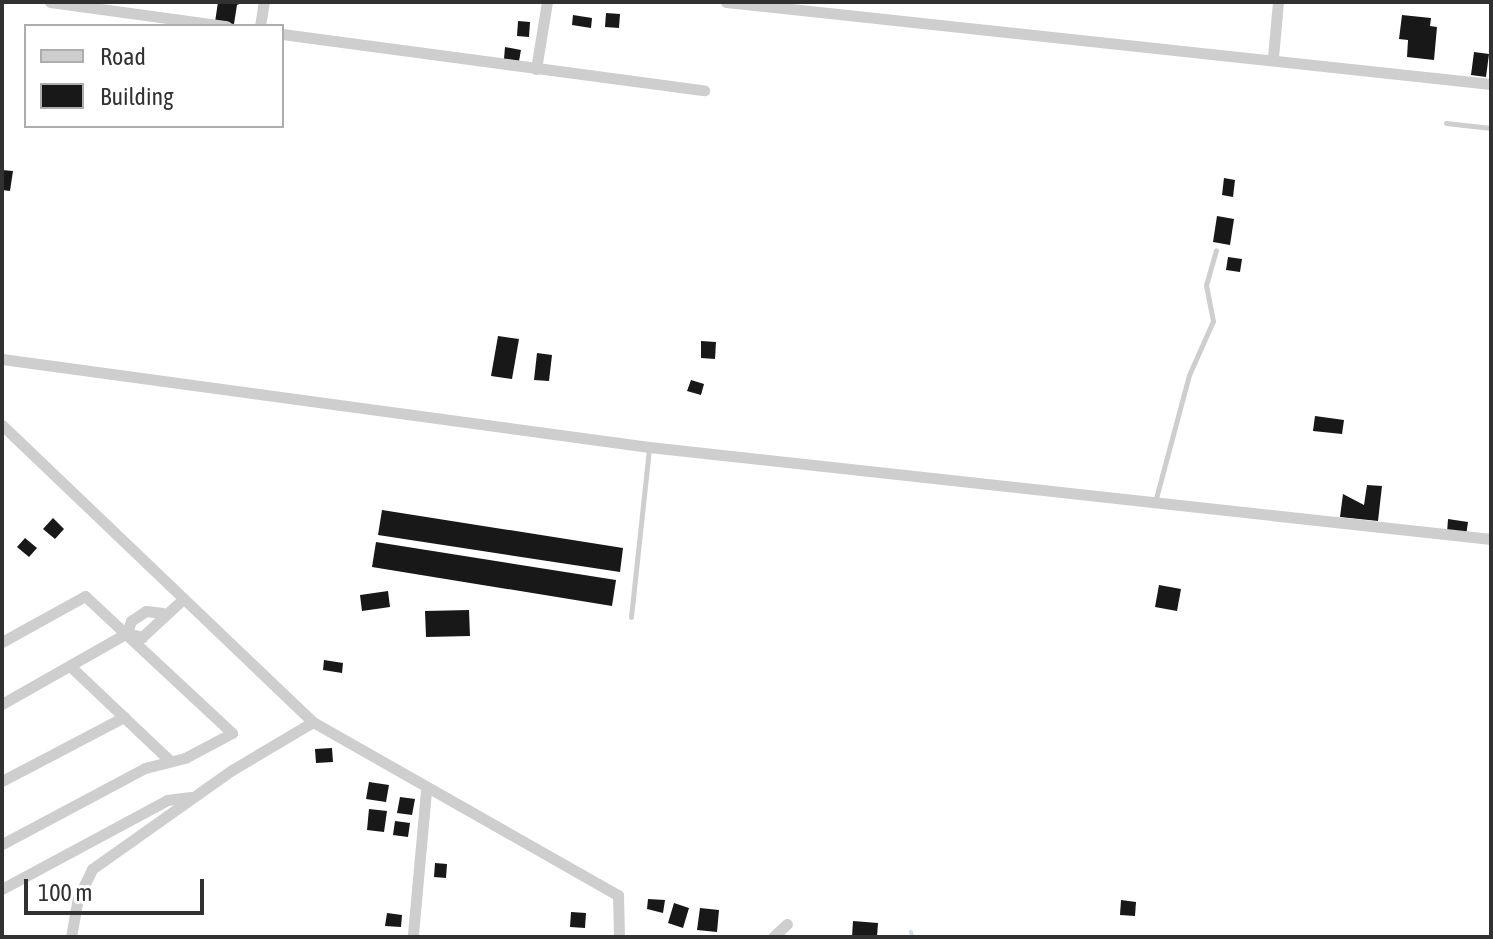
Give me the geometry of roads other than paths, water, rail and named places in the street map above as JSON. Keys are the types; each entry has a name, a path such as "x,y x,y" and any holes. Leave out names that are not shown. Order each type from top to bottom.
{"street":[{"path":"53,2 212,24"},
{"path":"260,24 264,2"},
{"path":"536,69 547,2"},
{"path":"726,2 1273,57 1491,84"},
{"path":"1273,57 1278,2"},
{"path":"284,34 704,90"},
{"path":"2,359 649,447 1491,539"},
{"path":"2,425 313,722 426,790 618,895 619,937"},
{"path":"2,642 85,596 232,733 169,760 2,844"},
{"path":"127,633 142,637 157,627 163,613 183,599"},
{"path":"2,704 127,633 131,621 146,611 163,613"},
{"path":"70,666 169,760"},
{"path":"2,781 124,717"},
{"path":"71,937 78,898 92,869 196,796 313,722"},
{"path":"413,934 426,790"},
{"path":"2,889 167,800 196,796"},
{"path":"773,937 787,924"}],"lane":[{"path":"1446,123 1491,128"},
{"path":"1155,503 1189,375 1213,321 1206,285 1216,250"},
{"path":"631,617 649,447"}],"waterway":[{"path":"911,932 912,937"}]}
